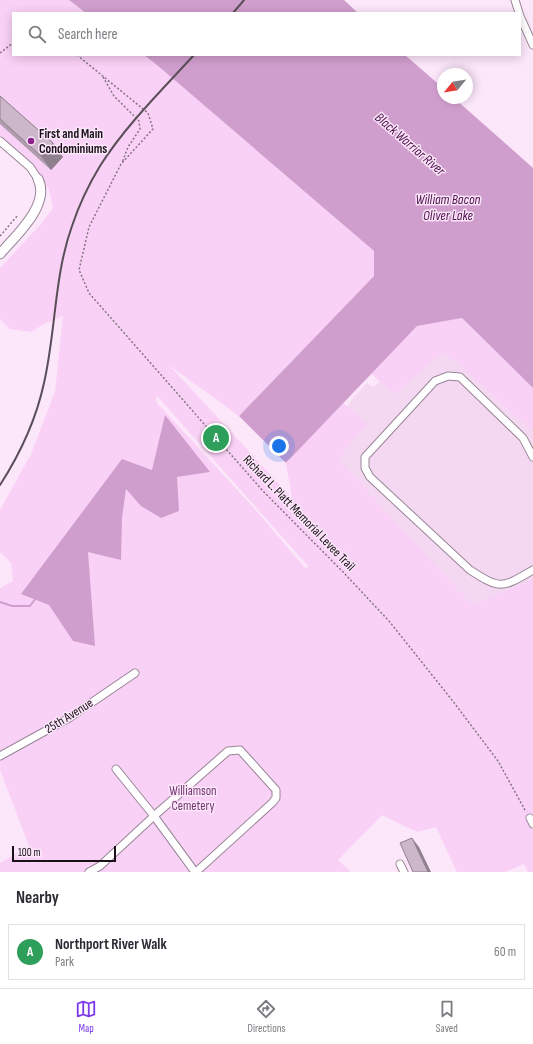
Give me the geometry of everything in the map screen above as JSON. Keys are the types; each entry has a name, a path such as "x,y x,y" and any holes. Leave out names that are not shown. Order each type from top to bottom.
{"main road":[{"path":"0,254 33,215 37,207 41,190 38,179"}],"street":[{"path":"515,0 518,12"},
{"path":"521,18 533,45"},
{"path":"0,141 30,168 38,179"},
{"path":"533,457 524,438 460,377 448,376 435,381 365,457 365,468 370,477 470,570 488,582 499,585 513,581 533,570"},
{"name":"25th Avenue","path":"0,756 69,718 135,673"},
{"path":"88,872 100,866 154,816 228,751 240,750 276,790 276,798 195,872 154,816 116,769"},
{"path":"400,864 404,872"}],"path":[{"path":"0,53 12,44"},
{"name":"Richard L. Platt Memorial Levee Trail","path":"78,56 148,113 153,130 121,164 89,227 79,270 89,293 263,491 389,621 498,761 531,821"},
{"path":"102,75 114,96 139,121 140,129 128,147 121,164"},
{"path":"0,236 18,215"}],"shaded area":[{"path":"432,330 533,389 533,614 480,650 315,447 334,427 353,398 367,383 373,387 381,381"}],"green space":[{"name":"Williamson Cemetery","path":"0,0 69,0 85,12 12,12 12,56 145,56 374,251 374,276 239,416 169,365 292,498 286,463 343,403 368,424 338,459 472,605 533,579 533,872 528,872 524,864 505,872 457,872 436,827 417,832 382,815 338,860 351,872 97,872 95,869 87,872 0,872 0,863 29,846 0,770 0,588 13,581 11,563 0,552 0,510 31,454 55,392 63,316 44,324 31,332 10,329 0,319 0,268 40,225 53,208 49,189 25,160 0,138","holes":["156,396 309,567 305,568 252,506 157,403"]},
{"path":"462,318 533,388 533,431 444,352 393,395 371,373 417,326"}],"water":[{"path":"69,0 344,0 357,12 85,12"},
{"name":"William Bacon Oliver Lake","path":"145,56 406,56 437,83 437,104 461,104 533,168 533,388 462,318 417,326 286,463 239,416 374,276 374,251"},
{"path":"165,415 210,472 177,477 179,511 161,518 141,506 126,489 122,518 121,560 88,552 95,646 73,641 49,605 21,594 122,459 152,470"}],"building":[{"name":"First and Main Condominiums","path":"0,96 53,143 41,156 0,119"},
{"path":"412,838 428,872 413,872 400,843"}],"waterway":[{"path":"0,602 12,606 30,606 36,598"}],"railway":[{"path":"234,12 244,0"},
{"path":"0,485 26,436 41,397 51,344 58,284 66,245 88,187 100,166 121,136 193,56"}],"place":[{"name":"First and Main Condominiums","path":"31,141"},
{"name":"Northport River Walk","path":"216,438"}],"water label":[{"name":"Black Warrior River","path":"410,144"}]}
